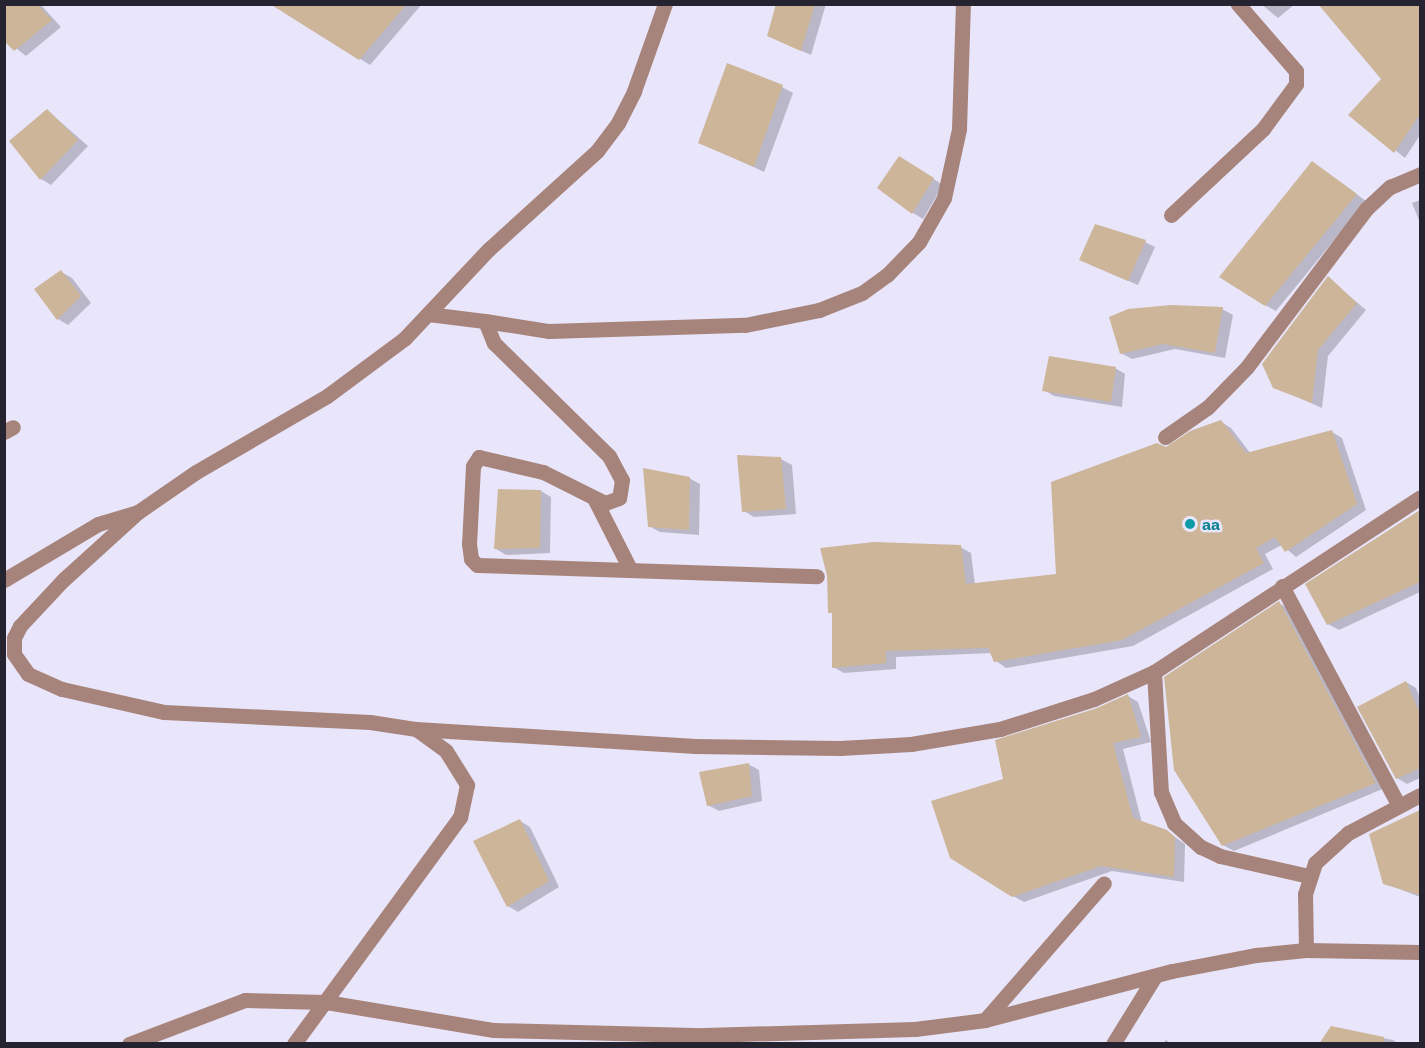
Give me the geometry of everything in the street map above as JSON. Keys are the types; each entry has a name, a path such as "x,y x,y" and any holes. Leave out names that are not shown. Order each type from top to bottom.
{"street":[{"path":"665,4 634,91 618,123 597,150 489,249 428,314 365,371 138,512 63,580 20,626 14,638 14,654 28,674 62,689 164,712 370,722 416,729 695,746 912,744 1000,729 1094,699 1154,672 1420,497"},
{"path":"428,314 549,331 745,325 819,310 862,293 887,275 920,242 944,198 960,119 963,4"},
{"path":"1171,215 1263,129 1296,84 1296,71 1238,4"},
{"path":"1165,437 1209,406 1247,368 1366,208 1390,187 1420,174"},
{"path":"485,321 494,343 601,448 617,469 622,480 620,498 605,503 543,472 479,458 473,466 471,559 486,567 630,569 817,576"},
{"path":"595,500 630,569"},
{"path":"4,580 98,524 138,512"},
{"path":"1282,586 1398,804"},
{"path":"1154,672 1161,792 1174,824 1201,847 1220,856 1309,876"},
{"path":"294,1044 326,1002 371,933 460,817 466,801 467,785 457,765 416,729"},
{"path":"1306,950 1305,894 1309,876 1332,843 1398,804 1420,795"},
{"path":"985,1020 1104,883"},
{"path":"129,1044 235,1002 326,1002 457,1026 584,1039 850,1033 985,1020 1211,962 1306,950 1420,952"},
{"path":"1113,1044 1155,976"}],"building":[{"path":"4,4 37,4 52,20 14,51 4,41"},
{"path":"270,4 407,4 359,60"},
{"path":"776,4 815,4 801,51 767,36"},
{"path":"1318,4 1420,4 1420,114 1394,153 1348,115 1381,79"},
{"path":"727,63 783,85 754,167 698,143"},
{"path":"47,109 78,140 40,180 9,141"},
{"path":"899,156 934,178 912,214 877,188"},
{"path":"1312,161 1357,194 1265,306 1219,277"},
{"path":"1095,224 1146,240 1128,281 1079,260"},
{"path":"61,270 81,296 57,320 34,289"},
{"path":"1328,276 1357,303 1318,350 1312,403 1273,388 1262,364"},
{"path":"1171,305 1223,307 1215,353 1163,344 1120,354 1109,317 1128,309"},
{"path":"1049,356 1116,367 1111,402 1042,391"},
{"name":"aa","path":"1221,420 1246,453 1332,430 1357,504 1285,552 1275,537 1256,548 1264,563 1122,640 994,662 988,648 886,651 886,663 832,668 832,613 828,613 827,576 820,548 874,542 961,545 966,584 1056,574 1051,482 1157,443 1166,447 1190,431"},
{"path":"737,455 781,457 786,509 742,512"},
{"path":"643,468 690,477 689,530 648,527"},
{"path":"498,489 541,490 540,548 494,549"},
{"path":"1420,510 1420,582 1327,625 1305,584"},
{"path":"1279,601 1376,783 1222,846 1174,770 1164,677"},
{"path":"1406,681 1420,714 1420,768 1396,779 1357,707"},
{"path":"1128,694 1141,737 1113,743 1133,818 1167,830 1175,837 1174,877 1101,866 1012,897 950,858 931,801 1003,779 995,740 1097,708"},
{"path":"749,763 752,796 707,806 699,772"},
{"path":"1420,810 1420,895 1383,884 1369,834"},
{"path":"520,819 549,881 507,907 473,841"},
{"path":"1331,1026 1384,1037 1384,1044 1319,1044"}],"place":[{"name":"aa","path":"1190,524"}]}
